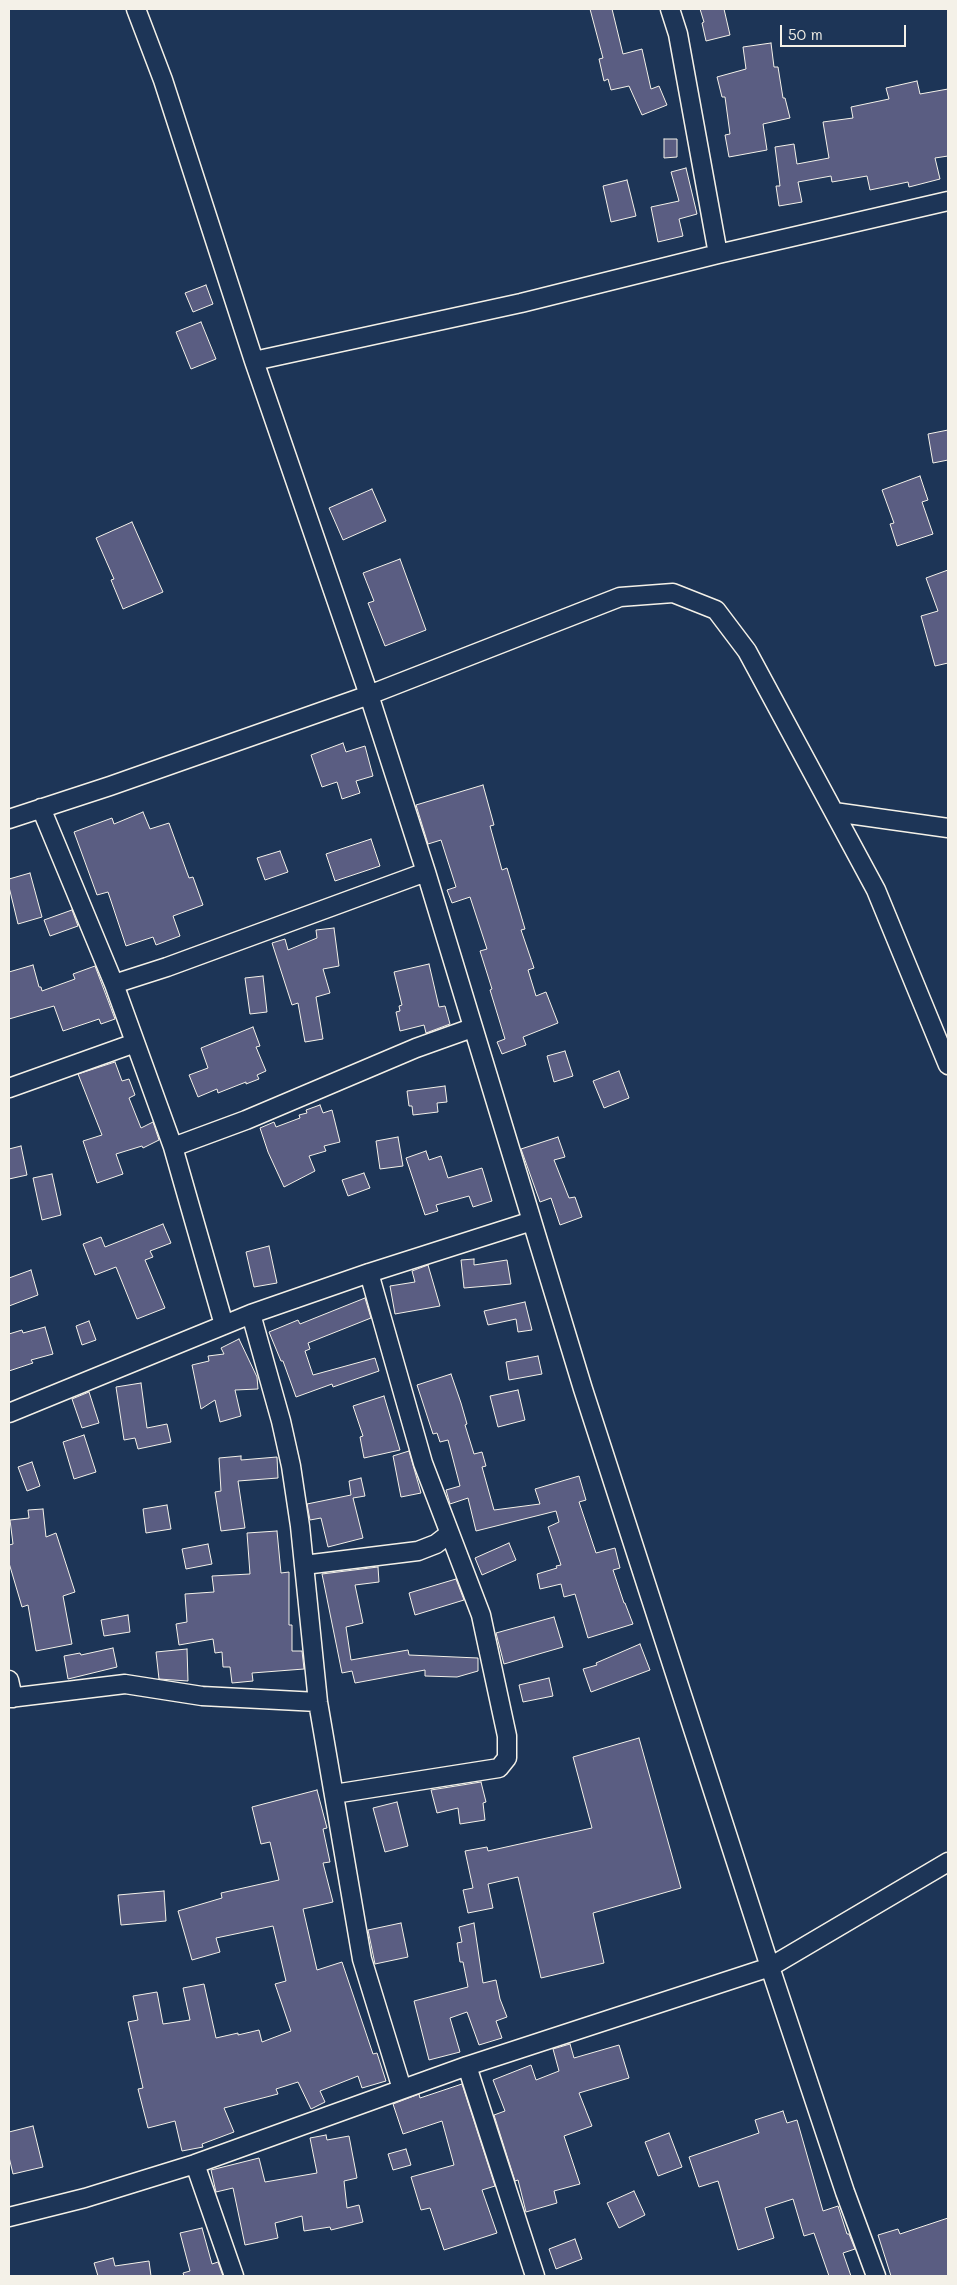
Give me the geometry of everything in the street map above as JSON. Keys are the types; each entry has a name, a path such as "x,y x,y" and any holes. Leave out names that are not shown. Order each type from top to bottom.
{"street":[{"path":"136,9 163,80 254,361 369,695 426,872 583,1389 844,2192 876,2276"},
{"path":"670,9 678,34 718,254"},
{"path":"254,361 521,303 718,254 948,201"},
{"path":"9,819 369,695 620,597 673,594 716,610 747,651 876,890 948,1065"},
{"path":"41,808 114,984 173,1147 224,1325"},
{"path":"834,812 948,828"},
{"path":"114,984 426,872"},
{"path":"173,1147 246,1120 416,1048 472,1028"},
{"path":"9,1088 135,1042"},
{"path":"9,1413 251,1314 369,1273 532,1221"},
{"path":"334,1794 499,1768 507,1758 507,1736 481,1614 423,1463 369,1273"},
{"path":"251,1314 281,1421 291,1466 304,1564 318,1702 362,1959 402,2089"},
{"path":"304,1564 418,1551 436,1544 449,1534"},
{"path":"9,1680 11,1698 125,1684 202,1696 318,1702"},
{"path":"9,2217 86,2198 195,2164 467,2066 770,1967 948,1862"},
{"path":"467,2066 535,2276"},
{"path":"195,2164 234,2276"}],"building":[{"path":"590,9 612,9 623,54 642,49 651,89 659,86 667,105 642,115 629,86 611,90 608,79 604,81 599,59 603,58"},
{"path":"700,9 724,9 730,35 706,41 702,23 704,22"},
{"path":"771,43 774,67 778,67 783,98 785,98 790,118 763,124 767,150 729,157 725,135 730,134 725,97 722,97 717,77 746,69 743,47"},
{"path":"917,81 920,94 948,89 948,156 935,158 940,179 909,187 908,182 870,190 867,176 832,182 831,176 798,182 802,202 779,206 776,186 780,186 775,147 794,144 797,164 829,158 823,122 853,118 851,107 889,99 886,88"},
{"path":"664,139 677,139 677,157 664,158"},
{"path":"686,168 697,214 679,219 683,236 658,242 651,207 679,201 671,172"},
{"path":"627,180 636,216 611,222 603,186"},
{"path":"206,285 213,304 193,312 185,293"},
{"path":"201,322 216,359 191,369 176,332"},
{"path":"948,430 948,460 933,463 928,434"},
{"path":"920,476 928,500 922,502 933,534 897,546 890,524 894,523 882,490"},
{"path":"372,489 386,521 343,540 329,508"},
{"path":"132,522 163,592 123,609 111,580 114,579 96,538"},
{"path":"400,559 426,630 385,646 368,603 374,601 363,573"},
{"path":"948,570 948,663 935,666 921,616 938,611 926,578"},
{"path":"343,743 346,752 365,746 373,776 356,781 360,793 342,799 337,782 322,787 311,755"},
{"path":"483,785 494,825 490,826 502,870 507,868 525,929 521,930 534,968 528,970 536,996 546,992 558,1023 523,1037 526,1045 502,1054 497,1042 505,1039 480,951 487,949 470,897 452,903 447,890 456,887 441,840 428,844 416,805"},
{"path":"143,812 150,829 169,823 189,878 193,877 203,905 173,916 180,936 156,945 153,937 126,946 108,892 97,895 74,832 112,818 114,824"},
{"path":"371,839 380,866 335,881 326,854"},
{"path":"280,851 288,872 265,880 257,858"},
{"path":"30,873 42,917 18,924 9,887 9,879"},
{"path":"72,910 78,926 50,936 44,920"},
{"path":"334,928 339,966 323,969 330,993 316,997 323,1039 305,1042 298,1003 292,1005 272,943 285,939 288,950 317,938 316,930"},
{"path":"429,964 439,1007 445,1006 450,1024 426,1033 424,1025 400,1031 396,1012 400,1011 399,1006 402,1005 394,972"},
{"path":"33,965 39,987 41,987 42,991 75,979 73,974 95,966 115,1019 101,1024 99,1019 63,1031 54,1006 9,1019 9,972"},
{"path":"263,976 267,1012 250,1014 245,978"},
{"path":"253,1027 260,1046 256,1047 266,1071 257,1075 259,1079 246,1084 246,1082 218,1093 217,1089 198,1097 189,1075 208,1068 201,1048"},
{"path":"565,1051 573,1076 554,1082 547,1056"},
{"path":"115,1062 122,1081 129,1079 135,1095 129,1098 141,1128 153,1122 159,1140 143,1148 142,1146 116,1154 123,1174 97,1183 83,1141 102,1135 78,1074"},
{"path":"619,1071 629,1098 604,1108 593,1081"},
{"path":"445,1086 447,1102 437,1103 438,1112 413,1115 412,1106 409,1106 407,1091"},
{"path":"320,1105 323,1113 332,1110 340,1142 324,1146 326,1151 309,1156 315,1171 284,1187 268,1152 260,1128 274,1122 276,1127 300,1118 299,1115 307,1113 306,1110"},
{"path":"398,1137 403,1166 380,1169 376,1141"},
{"path":"558,1137 565,1157 554,1160 569,1198 575,1197 582,1217 560,1225 551,1198 540,1202 521,1149"},
{"path":"21,1146 27,1175 9,1179 9,1149"},
{"path":"426,1151 429,1160 441,1156 448,1178 482,1168 492,1201 473,1207 469,1196 436,1205 438,1211 425,1215 406,1158"},
{"path":"364,1173 370,1188 348,1196 342,1180"},
{"path":"52,1174 61,1215 42,1220 33,1178"},
{"path":"163,1224 171,1243 150,1251 153,1257 145,1260 165,1308 137,1319 116,1267 95,1275 83,1244 101,1237 105,1247"},
{"path":"269,1246 277,1283 254,1287 246,1252"},
{"path":"474,1259 474,1265 507,1260 511,1284 464,1288 461,1260"},
{"path":"428,1265 440,1306 395,1314 390,1286 415,1282 412,1271"},
{"path":"31,1270 38,1295 9,1306 9,1278"},
{"path":"365,1298 371,1318 308,1343 310,1349 305,1351 313,1375 375,1358 379,1371 333,1387 332,1384 296,1397 283,1361 281,1361 269,1332 298,1320 300,1324"},
{"path":"525,1302 532,1330 518,1332 516,1319 488,1325 484,1311"},
{"path":"89,1321 96,1340 82,1345 76,1326"},
{"path":"45,1327 53,1354 31,1360 33,1363 9,1371 9,1334 22,1330 23,1333"},
{"path":"239,1339 257,1377 258,1389 235,1390 241,1416 220,1422 215,1400 201,1409 192,1365 209,1361 208,1356 224,1354 221,1348"},
{"path":"538,1356 542,1374 509,1380 506,1362"},
{"path":"451,1374 461,1403 467,1424 465,1425 474,1454 482,1452 486,1466 482,1467 494,1510 540,1504 535,1489 579,1476 586,1500 579,1502 596,1553 615,1548 620,1568 613,1570 633,1624 588,1638 575,1594 564,1597 561,1584 540,1589 537,1574 561,1565 548,1527 559,1522 556,1511 476,1531 468,1498 450,1504 446,1490 460,1486 448,1440 440,1442 437,1433 433,1434 417,1385"},
{"path":"141,1383 147,1428 167,1424 171,1442 138,1449 135,1438 124,1440 116,1387"},
{"path":"518,1390 525,1420 498,1427 490,1396"},
{"path":"89,1392 99,1423 82,1428 72,1399"},
{"path":"384,1396 400,1450 364,1458 360,1437 363,1436 353,1406"},
{"path":"84,1435 96,1472 74,1479 63,1442"},
{"path":"409,1451 421,1493 401,1497 393,1456"},
{"path":"241,1456 241,1460 277,1457 278,1478 238,1481 245,1528 221,1531 215,1492 221,1491 219,1458"},
{"path":"32,1462 40,1486 27,1491 18,1467"},
{"path":"361,1478 365,1496 353,1498 363,1538 328,1547 321,1518 310,1520 307,1504 351,1495 349,1481"},
{"path":"167,1505 171,1529 146,1533 143,1509"},
{"path":"43,1509 46,1537 56,1533 75,1592 63,1596 72,1644 36,1651 28,1605 22,1607 9,1563 9,1545 13,1544 10,1520 29,1518 28,1510"},
{"path":"277,1531 281,1573 289,1572 289,1625 292,1625 292,1651 302,1651 304,1669 252,1673 253,1681 232,1683 230,1667 223,1667 222,1652 215,1653 213,1639 179,1645 176,1624 187,1622 185,1594 214,1592 212,1576 250,1574 247,1533"},
{"path":"509,1543 516,1560 482,1575 475,1558"},
{"path":"208,1544 212,1564 186,1569 182,1549"},
{"path":"378,1567 379,1582 355,1585 363,1623 346,1627 351,1660 408,1650 409,1655 478,1658 478,1671 457,1677 425,1676 425,1670 355,1683 352,1671 342,1673 322,1574"},
{"path":"456,1579 464,1600 415,1615 409,1593"},
{"path":"128,1615 130,1632 104,1636 101,1620"},
{"path":"554,1617 563,1647 504,1664 496,1633"},
{"path":"640,1644 650,1670 591,1692 583,1669 597,1665 596,1663"},
{"path":"113,1648 117,1667 68,1679 64,1656 80,1653 81,1655"},
{"path":"187,1649 188,1681 159,1679 156,1652"},
{"path":"549,1678 553,1696 523,1702 519,1685"},
{"path":"639,1738 681,1888 593,1913 604,1963 541,1978 518,1877 488,1884 493,1908 468,1913 463,1890 473,1888 465,1851 487,1847 488,1851 592,1828 573,1757"},
{"path":"481,1782 486,1802 483,1803 485,1820 460,1824 458,1808 437,1813 431,1790"},
{"path":"317,1790 327,1828 323,1829 330,1862 323,1863 333,1902 303,1909 317,1970 342,1962 373,2054 377,2053 386,2081 362,2088 358,2076 320,2091 325,2102 311,2109 298,2082 276,2089 278,2094 224,2108 234,2132 202,2144 203,2147 182,2151 175,2121 148,2128 138,2089 143,2088 128,2022 138,2020 133,1996 157,1992 163,2024 190,2020 183,1988 204,1984 216,2038 259,2030 262,2042 291,2031 275,1984 286,1981 273,1926 216,1938 220,1952 192,1960 178,1911 222,1898 221,1893 279,1880 270,1842 261,1844 252,1807"},
{"path":"397,1802 408,1846 385,1852 373,1808"},
{"path":"164,1891 166,1921 121,1925 118,1895"},
{"path":"401,1923 408,1957 375,1964 368,1930"},
{"path":"474,1923 483,1983 496,1980 500,1999 507,2017 496,2021 502,2038 479,2045 467,2012 450,2018 460,2052 429,2060 414,2001 468,1987 463,1962 460,1962 457,1943 462,1942 459,1927"},
{"path":"570,2044 574,2058 619,2045 629,2078 579,2093 592,2126 564,2136 580,2184 554,2191 557,2203 526,2212 518,2180 515,2181 494,2115 505,2111 493,2080 531,2065 536,2080 559,2071 553,2049"},
{"path":"462,2084 495,2186 482,2190 497,2233 444,2250 430,2208 421,2210 411,2177 454,2165 442,2121 403,2134 393,2104 419,2094 420,2098"},
{"path":"783,2111 787,2123 797,2120 823,2211 838,2206 847,2234 849,2234 855,2249 843,2253 851,2276 829,2276 814,2233 804,2236 793,2199 765,2208 774,2238 738,2250 718,2181 699,2187 689,2157 759,2133 755,2120"},
{"path":"33,2126 43,2167 13,2174 9,2157 9,2132"},
{"path":"669,2133 682,2167 658,2176 645,2142"},
{"path":"326,2135 327,2140 349,2136 357,2178 344,2181 347,2208 359,2205 363,2222 331,2230 330,2227 304,2231 302,2216 275,2223 278,2238 245,2245 233,2188 216,2192 211,2170 259,2158 265,2182 317,2173 310,2138"},
{"path":"406,2149 411,2165 393,2170 388,2154"},
{"path":"634,2191 645,2215 619,2228 607,2203"},
{"path":"948,2218 948,2276 891,2276 878,2235 898,2229 900,2234"},
{"path":"202,2228 212,2264 218,2262 223,2276 184,2276 183,2273 190,2271 180,2233"},
{"path":"575,2239 582,2259 556,2269 549,2249"},
{"path":"113,2258 115,2266 149,2261 151,2276 98,2276 94,2263"}]}
